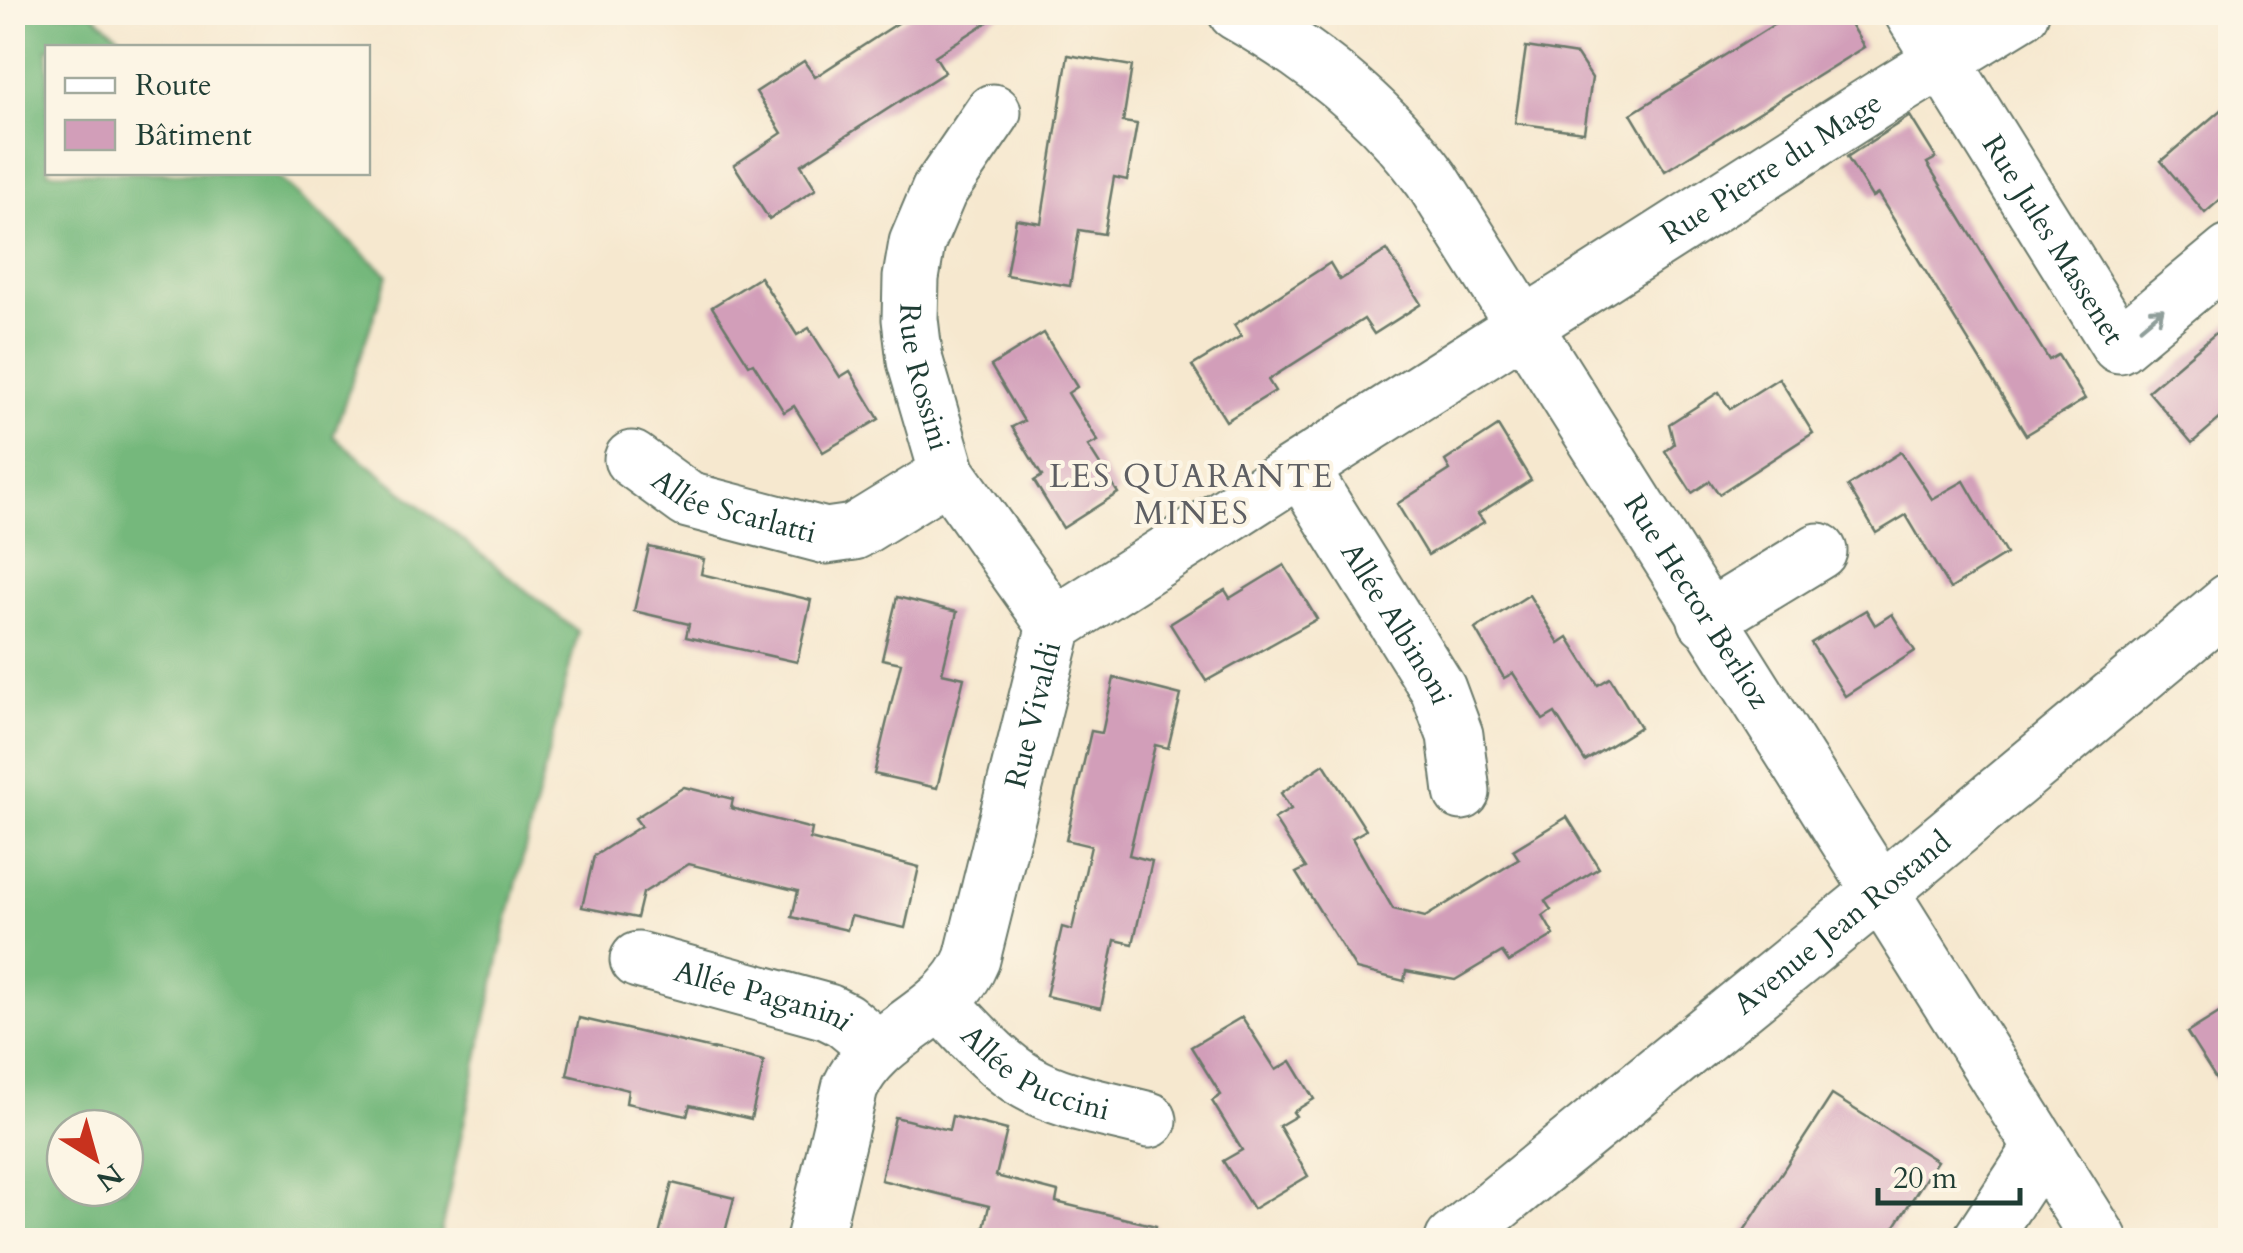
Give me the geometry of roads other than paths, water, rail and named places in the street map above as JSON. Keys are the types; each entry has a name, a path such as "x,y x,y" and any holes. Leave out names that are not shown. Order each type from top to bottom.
{"street":[{"name":"Rue Hector Berlioz","path":"1236,12 1326,70 1389,127 1432,180 2100,1240"},
{"path":"1912,12 1943,61"},
{"name":"Rue Pierre du Mage","path":"1523,326 2022,12"},
{"name":"Rue Jules Massenet","path":"1943,61 2119,345 2230,252"},
{"name":"Rue Rossini","path":"993,112 955,164 927,213 917,242 911,278 914,361 948,474 1055,625"},
{"name":"Rue Vivaldi","path":"814,1240 850,1088 866,1060 955,988 972,959 1055,625 1523,326"},
{"name":"Allée Scarlatti","path":"632,460 688,500 826,536 854,532 948,474"},
{"name":"Allée Albinoni","path":"1301,469 1438,689 1455,735 1462,792"},
{"path":"1706,620 1819,552"},
{"name":"Avenue Jean Rostand","path":"1453,1240 2230,601"},
{"name":"Allée Paganini","path":"638,960 828,1012 878,1048"},
{"name":"Allée Puccini","path":"940,1002 992,1054 1028,1082 1049,1092 1149,1120"},
{"path":"1981,1240 2042,1148"}],"district":[{"name":"LES QUARANTE MINES","path":"1192,496"}]}
